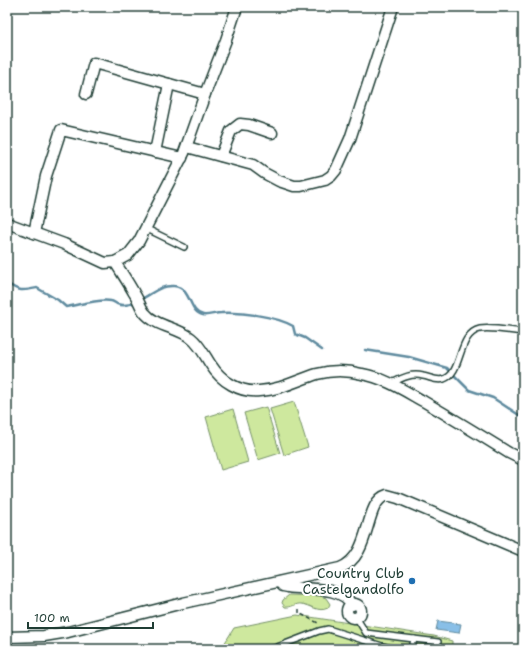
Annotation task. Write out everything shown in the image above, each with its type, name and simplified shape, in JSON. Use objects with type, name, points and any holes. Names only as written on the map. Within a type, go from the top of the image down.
[{"type":"street","points":[[7,223],[64,244],[101,262],[115,262],[125,257],[139,241],[187,147],[237,7]]},
{"type":"street","points":[[187,147],[252,165],[279,181],[294,186],[301,186],[325,180],[336,170],[350,140],[393,7]]},
{"type":"street","points":[[86,94],[94,63],[205,94]]},
{"type":"street","points":[[154,152],[169,84]]},
{"type":"street","points":[[221,156],[231,132],[240,124],[249,125],[272,133]]},
{"type":"street","points":[[34,233],[46,176],[61,130],[182,158]]},
{"type":"street","points":[[115,262],[144,311],[154,321],[193,340],[199,346],[218,375],[227,382],[241,389],[253,392],[271,390],[290,385],[317,374],[335,371],[367,374],[392,383],[523,460]]},
{"type":"street","points":[[7,637],[39,636],[68,632],[183,603],[340,568],[350,563],[356,555],[361,546],[376,502],[380,498],[387,495],[398,498],[523,551]]},
{"type":"street","points":[[279,582],[283,586],[288,587],[323,589],[344,597],[350,601],[352,605],[358,606],[360,610],[356,617]]},
{"type":"lane","points":[[145,228],[184,247]]},
{"type":"lane","points":[[392,383],[410,376],[422,375],[444,380],[452,372],[462,348],[477,330],[484,329],[523,332]]},
{"type":"lane","points":[[356,617],[366,633],[438,642],[437,649]]},
{"type":"lane","points":[[272,649],[323,629],[332,630],[396,649]]},
{"type":"lane","points":[[412,649],[414,639]]},
{"type":"path","points":[[299,609],[299,613],[321,624],[323,629]]},
{"type":"green space","points":[[294,402],[308,447],[284,455],[270,409]]},
{"type":"green space","points":[[266,407],[280,453],[258,460],[244,413]]},
{"type":"green space","points":[[233,409],[248,462],[221,470],[206,417]]},
{"type":"green space","points":[[289,595],[320,596],[326,598],[330,604],[328,608],[321,610],[302,604],[285,607],[282,603],[283,600]]},
{"type":"green space","points":[[297,615],[434,636],[452,641],[452,649],[221,649],[234,628]]},
{"type":"water","points":[[438,621],[461,624],[459,633],[436,630]]},
{"type":"waterway","points":[[7,283],[21,290],[37,288],[58,300],[66,307],[101,300],[112,301],[122,305],[136,302]]},
{"type":"waterway","points":[[140,300],[160,288],[174,286],[184,291],[198,313],[203,315],[239,313],[268,317],[293,326],[295,334],[305,338],[322,350]]},
{"type":"waterway","points":[[365,350],[409,357],[447,368],[469,390],[493,398],[519,415],[523,416]]},
{"type":"place","name":"Country Club Castelgandolfo","points":[[412,581]]}]
